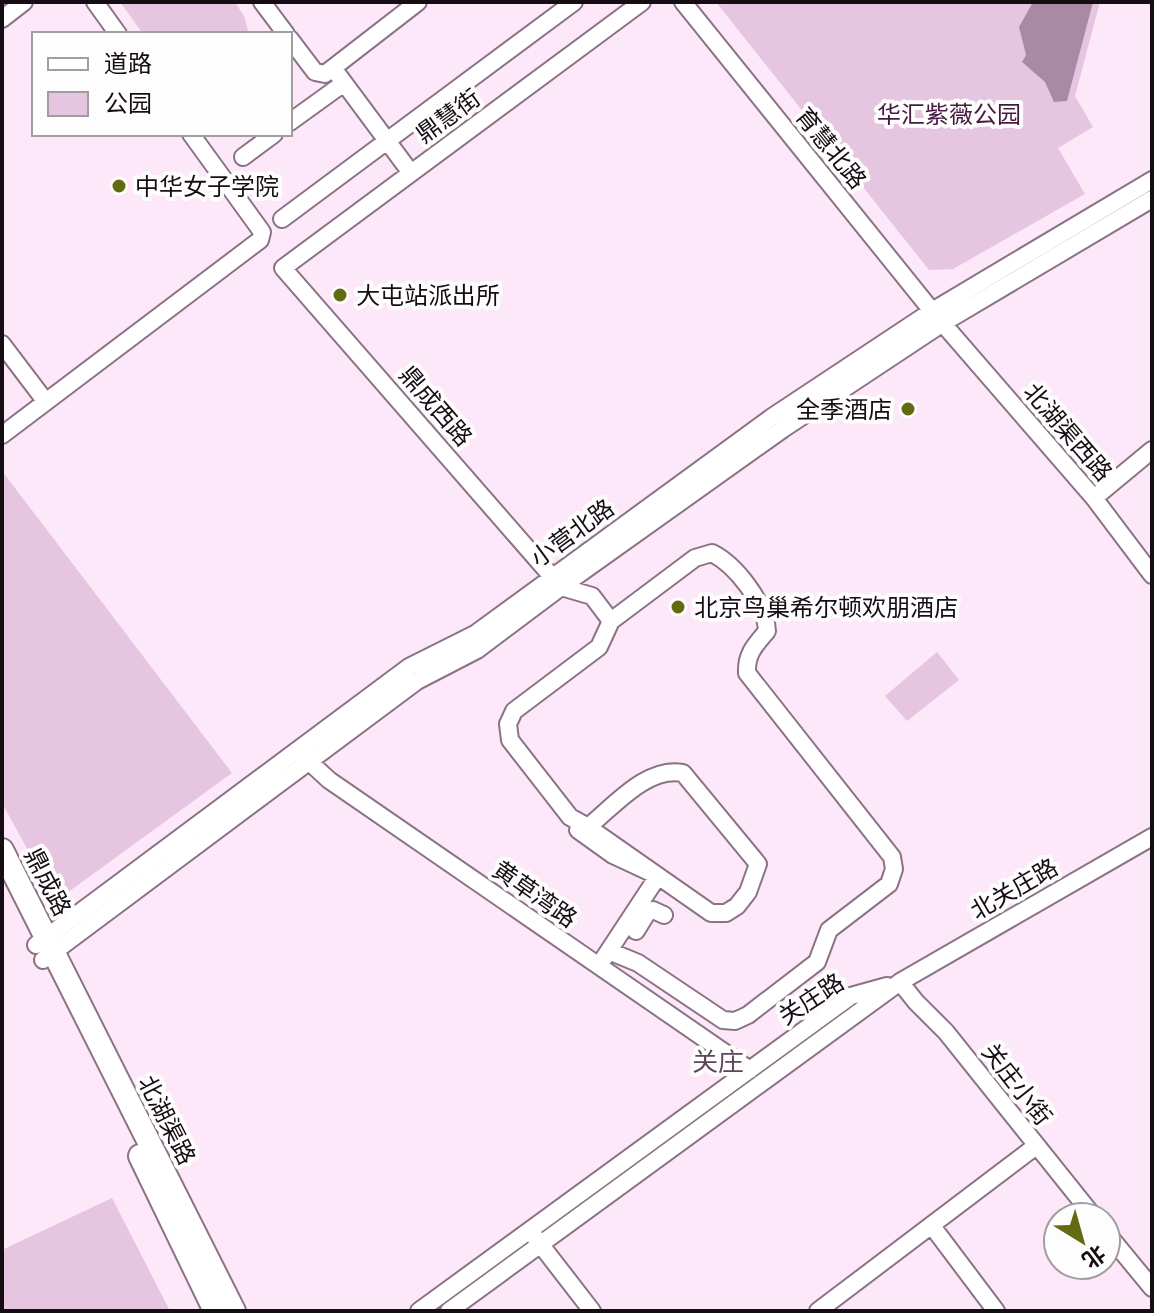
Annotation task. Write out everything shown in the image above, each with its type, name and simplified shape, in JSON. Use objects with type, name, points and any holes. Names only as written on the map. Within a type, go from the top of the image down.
[{"type":"main road","name":"鼎成路","points":[[2,850],[45,949]]},
{"type":"main road","name":"鼎成路","points":[[2,884],[45,949]]},
{"type":"main road","name":"北湖渠路","points":[[45,949],[215,1311]]},
{"type":"main road","name":"北湖渠路","points":[[45,949],[234,1311]]},
{"type":"street","points":[[2,19],[24,2]]},
{"type":"street","points":[[95,2],[117,32]]},
{"type":"street","points":[[262,2],[284,32]]},
{"type":"street","points":[[292,42],[315,72],[329,71],[418,2]]},
{"type":"street","points":[[282,219],[574,2]]},
{"type":"street","name":"鼎慧街","points":[[283,268],[642,2]]},
{"type":"street","name":"育慧北路","points":[[683,2],[938,317]]},
{"type":"street","points":[[329,71],[407,176]]},
{"type":"street","points":[[292,121],[340,86]]},
{"type":"street","points":[[2,435],[260,240],[262,232],[192,136]]},
{"type":"street","points":[[243,157],[271,136]]},
{"type":"street","name":"小营北路","points":[[45,949],[303,756],[417,681],[477,650],[557,582],[783,429],[938,317],[1152,180]]},
{"type":"street","name":"小营北路","points":[[938,317],[1152,199]]},
{"type":"street","name":"鼎成西路","points":[[283,268],[557,582]]},
{"type":"street","name":"北湖渠西路","points":[[938,317],[1094,498],[1152,575]]},
{"type":"street","points":[[2,344],[46,402]]},
{"type":"street","points":[[1094,498],[1152,450]]},
{"type":"street","points":[[583,829],[648,778],[669,770],[683,773],[758,864],[748,892],[737,906],[726,913],[711,913],[658,876],[613,855],[583,829],[570,817],[510,740],[508,724],[514,711],[599,647],[611,621],[695,558],[712,553],[725,560],[761,605],[767,618],[767,631],[752,648],[747,660],[747,673],[892,857],[894,869],[889,884],[829,930],[817,962],[748,1015],[735,1021],[723,1020],[638,963],[609,951]]},
{"type":"street","points":[[557,582],[592,596],[611,621]]},
{"type":"street","name":"黄草湾路","points":[[303,756],[329,780],[750,1070]]},
{"type":"street","name":"北关庄路","points":[[900,982],[1152,837]]},
{"type":"street","points":[[598,967],[658,876]]},
{"type":"street","points":[[609,951],[635,932],[647,913],[653,910],[664,915]]},
{"type":"street","name":"关庄路","points":[[449,1311],[535,1237],[750,1070],[851,996],[900,982]]},
{"type":"street","name":"关庄路","points":[[419,1311],[535,1237],[900,982]]},
{"type":"street","name":"关庄小街","points":[[900,982],[946,1032],[1081,1201]]},
{"type":"street","points":[[818,1311],[1036,1146]]},
{"type":"street","points":[[932,1226],[996,1311]]},
{"type":"street","points":[[535,1237],[592,1311]]},
{"type":"street","points":[[1122,1251],[1152,1288]]},
{"type":"green space","points":[[120,2],[235,2],[244,16],[248,32],[142,32]]},
{"type":"green space","name":"华汇紫薇公园","points":[[716,2],[1100,2],[1075,96],[1093,127],[1058,148],[1085,194],[953,269],[929,270]]},
{"type":"green space","points":[[2,471],[232,773],[56,901],[2,803]]},
{"type":"green space","points":[[937,652],[959,680],[907,721],[885,696]]},
{"type":"green space","points":[[112,1198],[170,1311],[2,1311],[2,1250]]},
{"type":"shaded area","points":[[1033,2],[1093,2],[1067,101],[1054,102],[1045,82],[1022,62],[1026,55],[1019,27]]},
{"type":"place","name":"中华女子学院","points":[[119,186]]},
{"type":"place","name":"大屯站派出所","points":[[340,295]]},
{"type":"place","name":"全季酒店","points":[[908,409]]},
{"type":"place","name":"北京鸟巢希尔顿欢朋酒店","points":[[678,607]]},
{"type":"district","name":"关庄","points":[[718,1062]]}]
